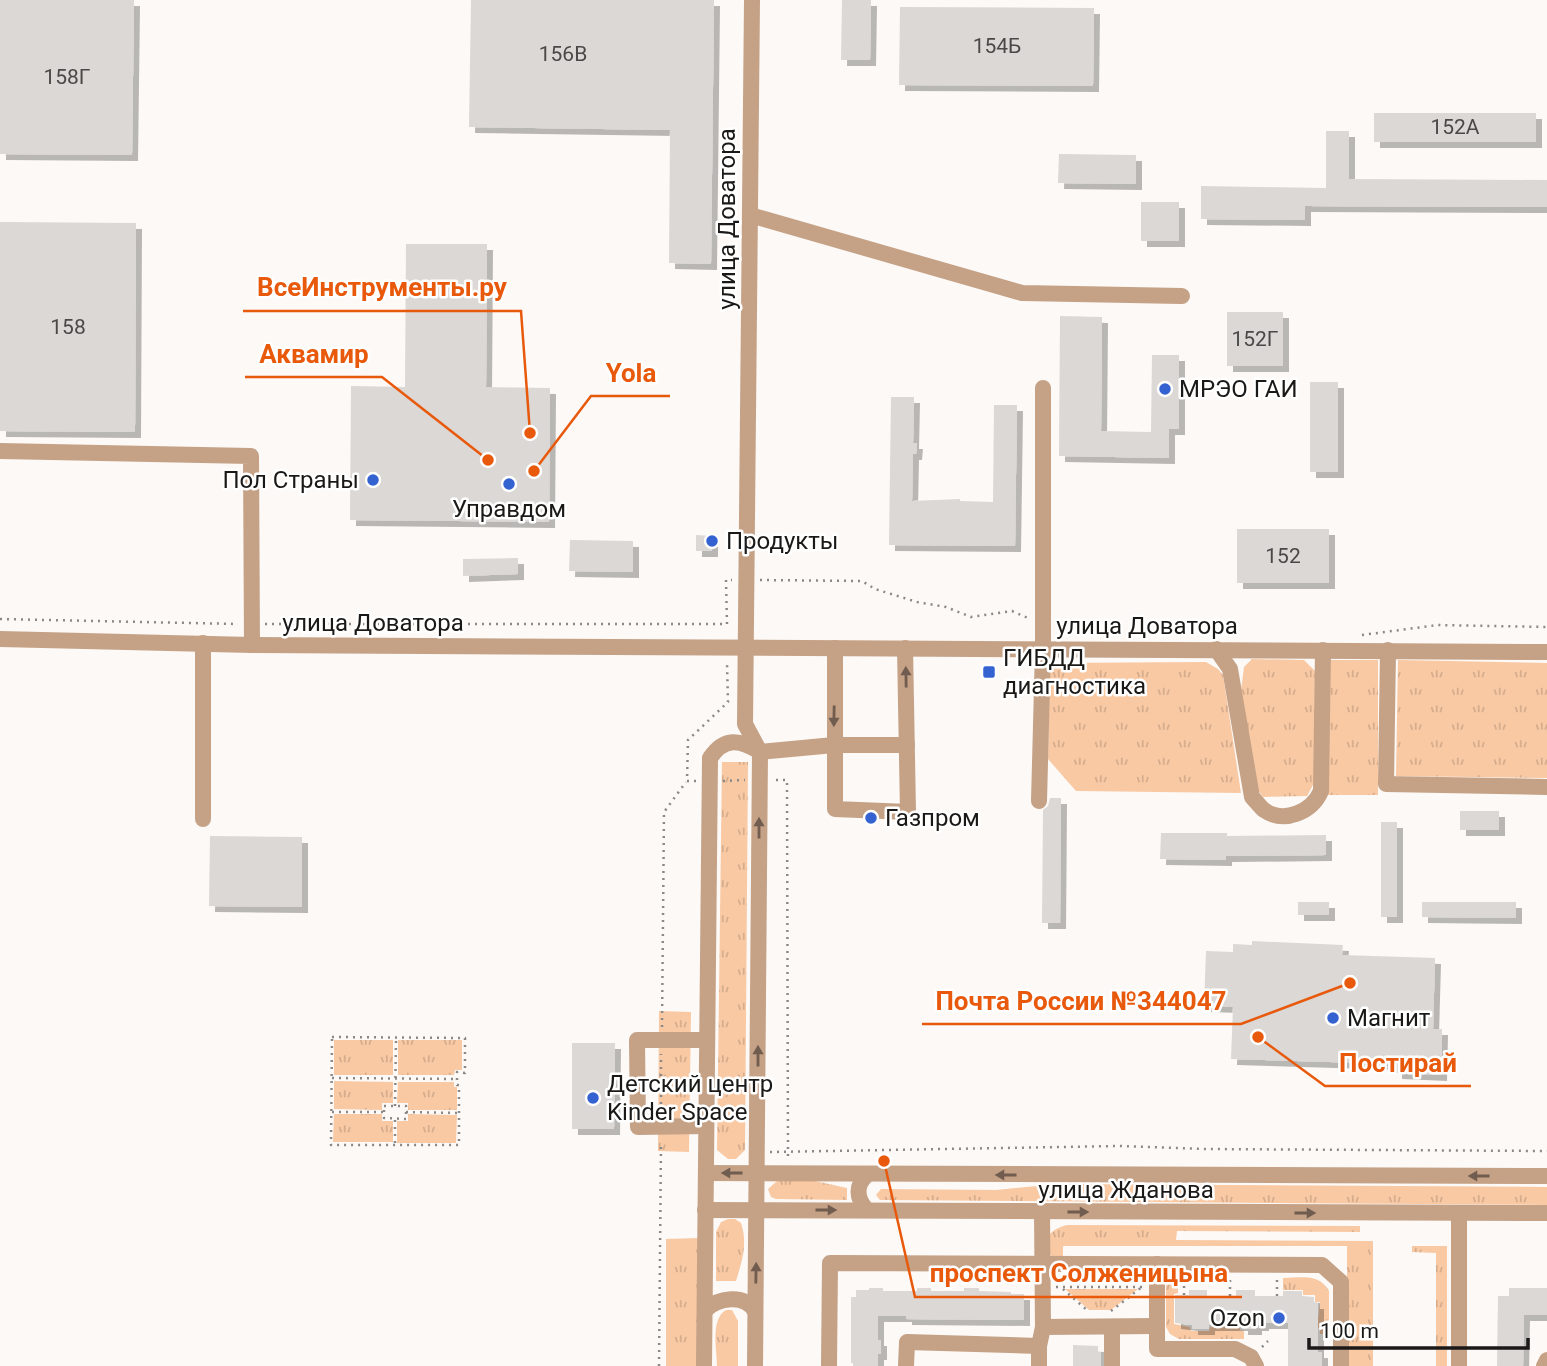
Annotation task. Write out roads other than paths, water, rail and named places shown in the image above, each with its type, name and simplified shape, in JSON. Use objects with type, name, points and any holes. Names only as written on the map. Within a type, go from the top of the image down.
[{"type":"street","name":"улица Доватора","points":[[747,648],[752,0]]},
{"type":"street","points":[[750,215],[1022,293],[1182,296]]},
{"type":"street","points":[[1039,801],[1043,649],[1043,388]]},
{"type":"street","points":[[0,451],[251,456],[253,645]]},
{"type":"street","name":"улица Доватора","points":[[0,639],[253,645],[1547,652]]},
{"type":"street","points":[[203,643],[203,819]]},
{"type":"street","points":[[705,1366],[710,758],[716,748],[741,732],[745,724],[747,648]]},
{"type":"street","points":[[835,648],[835,809],[908,812],[905,648]]},
{"type":"street","points":[[1216,649],[1230,669],[1252,797],[1266,811],[1287,816],[1304,811],[1317,799],[1321,791],[1323,650]]},
{"type":"street","points":[[1388,650],[1386,784],[1547,787]]},
{"type":"street","points":[[745,724],[760,752],[755,1366]]},
{"type":"street","points":[[724,743],[744,743],[760,752],[834,745],[907,745]]},
{"type":"street","points":[[706,1126],[638,1127],[637,1040],[707,1040]]},
{"type":"street","name":"улица Жданова","points":[[706,1173],[1547,1176]]},
{"type":"street","points":[[867,1210],[858,1192],[868,1174]]},
{"type":"street","name":"улица Жданова","points":[[705,1210],[1547,1213]]},
{"type":"street","points":[[1039,1366],[1044,1287],[1042,1212]]},
{"type":"street","points":[[1459,1213],[1459,1366]]},
{"type":"street","points":[[829,1366],[830,1263],[1322,1265],[1341,1282],[1340,1366]]},
{"type":"street","points":[[1157,1264],[1149,1287],[1157,1326],[1157,1349],[1235,1349],[1251,1357],[1256,1366]]},
{"type":"street","points":[[705,1310],[717,1302],[731,1298],[746,1302],[755,1311]]},
{"type":"street","points":[[1043,1327],[1111,1319],[1157,1326]]},
{"type":"street","points":[[1111,1319],[1112,1366]]},
{"type":"street","points":[[906,1366],[907,1342],[1039,1346]]},
{"type":"street","points":[[1544,1366],[1547,1360]]},
{"type":"place","name":"МРЭО ГАИ","points":[[1165,389]]},
{"type":"place","name":"ВсеИнструменты.ру","points":[[530,433]]},
{"type":"place","name":"Аквамир","points":[[488,460]]},
{"type":"place","name":"Yola","points":[[534,471]]},
{"type":"place","name":"Пол Страны","points":[[373,480]]},
{"type":"place","name":"Управдом","points":[[509,484]]},
{"type":"place","name":"Продукты","points":[[712,541]]},
{"type":"place","name":"ГИБДД диагностика","points":[[989,672]]},
{"type":"place","name":"Газпром","points":[[871,818]]},
{"type":"place","name":"Почта России №344047","points":[[1350,983]]},
{"type":"place","name":"Магнит","points":[[1333,1018]]},
{"type":"place","name":"Постирай","points":[[1258,1037]]},
{"type":"place","name":"Детский центр Kinder Space","points":[[593,1098]]},
{"type":"place","name":"проспект Солженицына","points":[[884,1161]]},
{"type":"place","name":"Ozon","points":[[1279,1318]]}]
